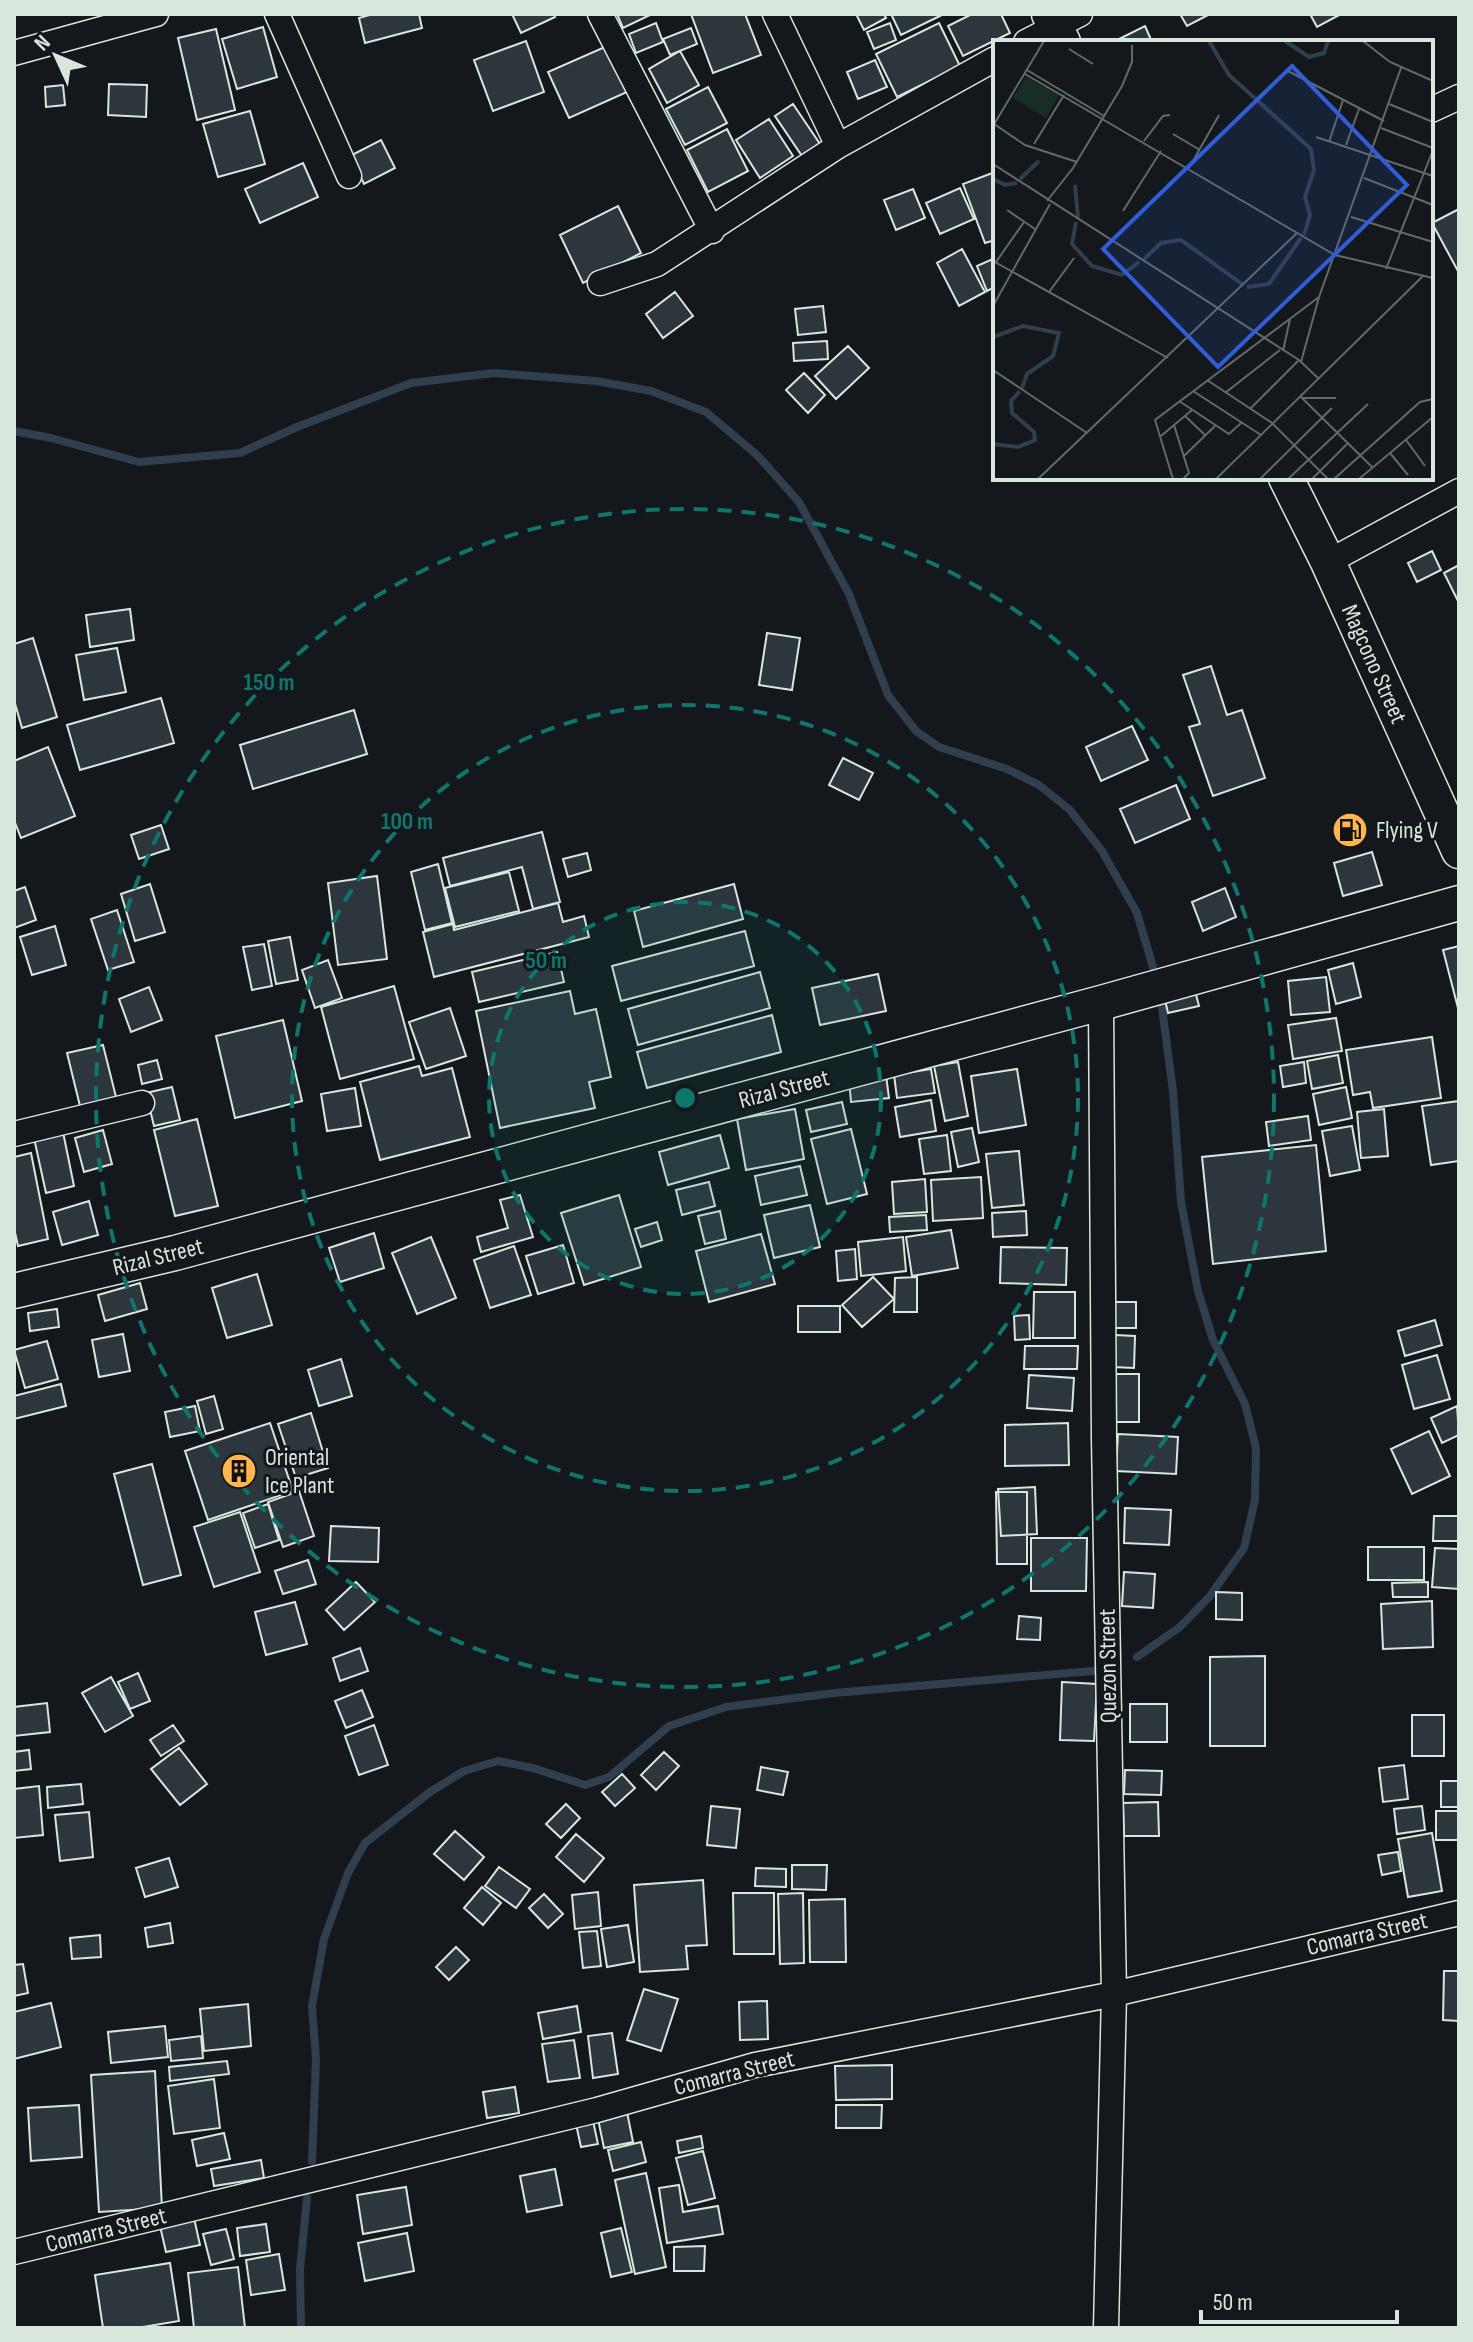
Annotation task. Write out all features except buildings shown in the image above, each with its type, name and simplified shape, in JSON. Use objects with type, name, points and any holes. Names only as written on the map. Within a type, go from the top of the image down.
[{"type":"street","points":[[14,53],[156,14]]},
{"type":"street","points":[[277,14],[349,176]]},
{"type":"street","points":[[600,14],[712,231]]},
{"type":"street","points":[[775,14],[838,146]]},
{"type":"street","points":[[600,283],[657,264],[838,146],[993,60]]},
{"type":"street","points":[[1433,109],[1459,97]]},
{"type":"street","name":"Magcono Street","points":[[1287,480],[1328,562],[1459,851]]},
{"type":"street","points":[[1328,562],[1459,491]]},
{"type":"street","name":"Rizal Street","points":[[14,1291],[175,1253],[1459,903]]},
{"type":"street","name":"Quezon Street","points":[[1101,1003],[1114,1994],[1106,2328]]},
{"type":"street","points":[[14,1134],[142,1103]]},
{"type":"street","name":"Comarra Street","points":[[14,2252],[597,2110],[755,2065],[1114,1994],[1459,1913]]},
{"type":"waterway","points":[[14,431],[139,462],[240,453],[297,427],[411,383],[494,373],[596,381],[651,391],[706,412],[757,455],[799,502],[849,594],[888,695],[916,731],[939,747],[1007,769],[1039,785],[1070,810],[1102,851],[1137,913],[1155,974]]},
{"type":"waterway","points":[[1137,1657],[1180,1627],[1210,1596],[1244,1548],[1255,1500],[1256,1448],[1245,1404],[1213,1340],[1198,1291],[1181,1202],[1173,1091],[1162,1007]]},
{"type":"waterway","points":[[312,2161],[316,2059],[312,2006],[324,1939],[348,1873],[365,1843],[430,1792],[464,1771],[498,1761],[533,1768],[585,1785],[609,1777],[669,1726],[726,1707],[834,1693],[1093,1671]]},
{"type":"waterway","points":[[301,2328],[300,2269],[307,2198]]},
{"type":"place","name":"Flying V","points":[[1350,830]]},
{"type":"place","name":"Oriental Ice Plant","points":[[239,1471]]}]
